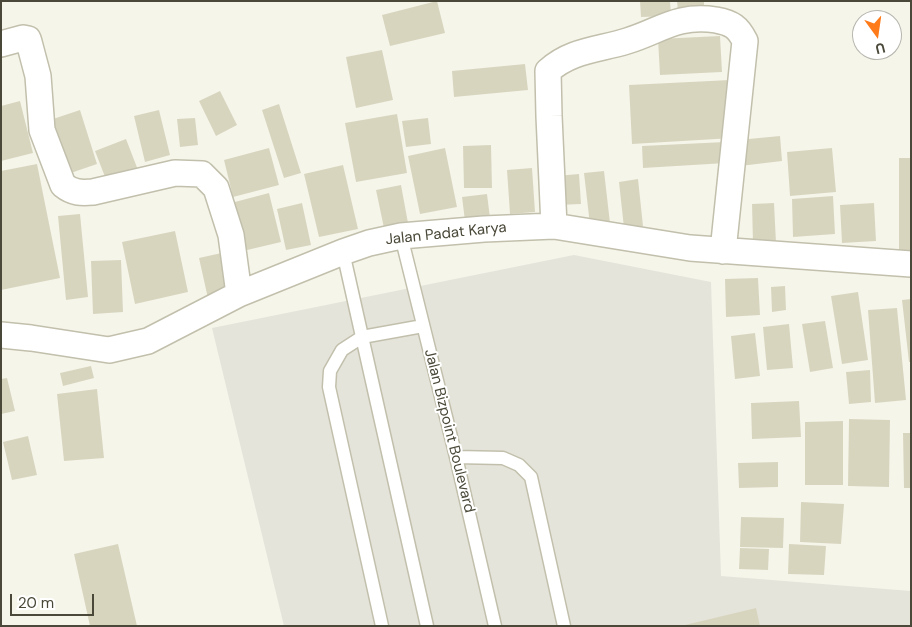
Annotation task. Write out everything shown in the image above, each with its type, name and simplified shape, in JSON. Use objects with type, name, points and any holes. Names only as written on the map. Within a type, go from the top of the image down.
[{"type":"street","points":[[554,226],[548,71],[559,61],[588,50],[628,41],[676,22],[699,17],[722,21],[738,28],[746,41],[723,251]]},
{"type":"street","points":[[1,44],[23,38],[28,39],[38,76],[42,130],[63,185],[68,190],[80,193],[93,192],[175,173],[202,174],[216,188],[231,236],[239,294]]},
{"type":"street","name":"Jalan Padat Karya","points":[[1,335],[109,350],[148,341],[239,294],[369,243],[401,236],[484,229],[554,226],[690,248],[911,264]]},
{"type":"lane","name":"Jalan Bizpoint Boulevard","points":[[401,236],[456,457],[495,626]]},
{"type":"lane","points":[[343,252],[427,626]]},
{"type":"lane","points":[[382,626],[329,387],[330,371],[342,350],[362,338],[423,326]]},
{"type":"lane","points":[[456,457],[503,458],[519,465],[531,477],[564,626]]},
{"type":"shaded area","points":[[574,255],[711,282],[721,576],[911,591],[911,626],[284,626],[212,328]]},
{"type":"building","points":[[437,1],[445,33],[390,46],[382,15]]},
{"type":"building","points":[[640,1],[670,1],[671,16],[641,17]]},
{"type":"building","points":[[677,1],[704,1],[704,8],[678,11]]},
{"type":"building","points":[[720,36],[722,72],[660,75],[658,39]]},
{"type":"building","points":[[382,50],[393,100],[356,108],[346,57]]},
{"type":"building","points":[[525,64],[528,90],[454,97],[452,71]]},
{"type":"building","points":[[730,80],[733,138],[632,144],[629,85]]},
{"type":"building","points":[[220,91],[237,125],[216,136],[199,101]]},
{"type":"building","points":[[20,101],[33,153],[1,161],[1,106]]},
{"type":"building","points":[[279,104],[301,173],[284,178],[262,110]]},
{"type":"building","points":[[80,110],[97,164],[62,176],[44,122]]},
{"type":"building","points":[[159,110],[170,155],[145,162],[134,116]]},
{"type":"building","points":[[397,114],[407,173],[356,182],[345,123]]},
{"type":"building","points":[[195,118],[198,145],[180,147],[177,119]]},
{"type":"building","points":[[428,118],[431,144],[406,147],[402,121]]},
{"type":"building","points":[[780,136],[782,161],[740,166],[738,140]]},
{"type":"building","points":[[126,139],[138,170],[107,182],[95,151]]},
{"type":"building","points":[[725,142],[726,163],[643,168],[642,146]]},
{"type":"building","points":[[491,145],[492,188],[464,188],[463,146]]},
{"type":"building","points":[[269,148],[279,185],[233,197],[224,160]]},
{"type":"building","points":[[445,148],[457,207],[420,214],[408,156]]},
{"type":"building","points":[[832,148],[836,192],[790,196],[787,152]]},
{"type":"building","points":[[899,158],[911,158],[911,256],[899,256]]},
{"type":"building","points":[[37,164],[60,278],[1,290],[1,171]]},
{"type":"building","points":[[343,165],[358,229],[319,237],[304,174]]},
{"type":"building","points":[[532,168],[535,212],[510,214],[507,170]]},
{"type":"building","points":[[604,171],[610,223],[590,225],[584,173]]},
{"type":"building","points":[[579,174],[581,204],[558,205],[556,176]]},
{"type":"building","points":[[638,179],[643,226],[624,228],[619,182]]},
{"type":"building","points":[[401,185],[408,223],[384,228],[376,190]]},
{"type":"building","points":[[269,193],[281,242],[243,251],[231,203]]},
{"type":"building","points":[[487,194],[490,218],[465,221],[462,197]]},
{"type":"building","points":[[833,196],[835,234],[793,237],[792,199]]},
{"type":"building","points":[[302,203],[311,245],[286,250],[277,209]]},
{"type":"building","points":[[774,203],[776,243],[753,244],[752,204]]},
{"type":"building","points":[[874,203],[876,241],[842,243],[840,205]]},
{"type":"building","points":[[80,214],[88,297],[66,300],[58,216]]},
{"type":"building","points":[[175,231],[188,292],[135,304],[122,242]]},
{"type":"building","points":[[226,252],[238,290],[209,303],[199,258]]},
{"type":"building","points":[[121,260],[123,312],[93,314],[91,261]]},
{"type":"building","points":[[758,278],[760,315],[726,317],[725,279]]},
{"type":"building","points":[[785,286],[786,310],[772,312],[771,287]]},
{"type":"building","points":[[858,292],[868,360],[842,364],[831,296]]},
{"type":"building","points":[[911,299],[911,362],[909,362],[902,300]]},
{"type":"building","points":[[897,308],[906,400],[875,403],[868,310]]},
{"type":"building","points":[[825,321],[833,368],[810,372],[802,324]]},
{"type":"building","points":[[789,324],[793,368],[767,370],[763,327]]},
{"type":"building","points":[[755,333],[760,376],[735,379],[731,336]]},
{"type":"building","points":[[91,366],[94,378],[63,386],[60,373]]},
{"type":"building","points":[[870,370],[871,402],[849,404],[846,372]]},
{"type":"building","points":[[7,378],[15,411],[1,414],[1,379]]},
{"type":"building","points":[[97,389],[104,458],[64,461],[57,394]]},
{"type":"building","points":[[799,401],[801,437],[752,439],[751,403]]},
{"type":"building","points":[[849,419],[890,420],[889,487],[848,486]]},
{"type":"building","points":[[843,421],[843,485],[805,485],[805,422]]},
{"type":"building","points":[[903,433],[911,433],[911,488],[904,488]]},
{"type":"building","points":[[28,436],[37,475],[12,480],[3,442]]},
{"type":"building","points":[[778,462],[778,487],[739,488],[738,463]]},
{"type":"building","points":[[801,502],[844,504],[841,544],[800,542]]},
{"type":"building","points":[[741,517],[784,518],[783,548],[740,547]]},
{"type":"building","points":[[118,544],[137,626],[90,626],[74,554]]},
{"type":"building","points":[[789,544],[826,546],[824,575],[788,574]]},
{"type":"building","points":[[740,548],[769,549],[768,570],[739,569]]},
{"type":"building","points":[[756,608],[760,626],[685,626],[685,625]]}]
